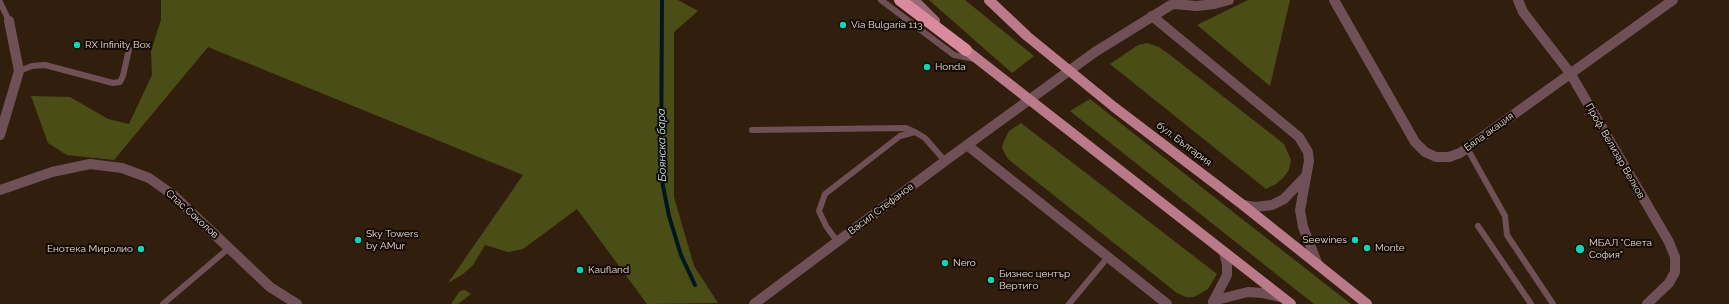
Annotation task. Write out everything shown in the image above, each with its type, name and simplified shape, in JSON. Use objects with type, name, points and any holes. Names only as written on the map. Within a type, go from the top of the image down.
[{"type":"highway","points":[[900,0],[966,50]]},
{"type":"main road","points":[[914,0],[966,50],[1291,304]]},
{"type":"main road","name":"бул. България","points":[[989,0],[1026,36],[1243,205],[1367,304]]},
{"type":"street","points":[[1176,2],[1197,6],[1229,0]]},
{"type":"street","name":"Бяла акация","points":[[1334,0],[1415,142],[1425,152],[1436,157],[1450,157],[1460,153],[1673,0]]},
{"type":"street","name":"Проф. Велизар Велков","points":[[1518,0],[1523,12],[1570,74],[1669,242],[1675,257],[1675,272],[1669,283],[1646,304]]},
{"type":"street","name":"Васил Стефанов","points":[[754,304],[945,161],[1095,52],[1176,2]]},
{"type":"street","points":[[1152,16],[1299,137],[1308,152],[1306,176],[1300,210],[1303,227],[1318,265]]},
{"type":"street","points":[[0,135],[20,71],[9,21]]},
{"type":"street","points":[[967,145],[1167,304]]},
{"type":"street","name":"Спас Соколов","points":[[0,190],[52,172],[90,164],[122,168],[149,178],[174,195],[270,288],[298,304]]},
{"type":"street","points":[[1243,205],[1255,207],[1272,205],[1284,199],[1306,176]]},
{"type":"street","points":[[1214,302],[1226,275],[1227,265],[1224,252]]},
{"type":"street","points":[[1214,302],[1248,292],[1263,293],[1281,297]]},
{"type":"lane","points":[[881,0],[954,55],[980,60]]},
{"type":"lane","points":[[0,2],[9,21]]},
{"type":"lane","points":[[20,71],[32,66],[44,65],[113,83],[120,82],[123,76],[128,50]]},
{"type":"lane","points":[[752,130],[906,128],[926,138],[945,161]]},
{"type":"lane","points":[[837,241],[826,226],[820,211],[824,194],[900,136],[915,132]]},
{"type":"lane","points":[[1467,148],[1505,216],[1507,235],[1553,304]]},
{"type":"lane","points":[[1478,226],[1531,304]]},
{"type":"lane","points":[[163,304],[229,248]]},
{"type":"lane","points":[[1069,304],[1108,257]]},
{"type":"green space","points":[[161,0],[678,0],[698,11],[674,32],[674,197],[694,266],[718,303],[647,304],[577,209],[523,249],[508,252],[485,245],[473,265],[463,274],[448,283],[523,175],[208,47],[114,160],[67,155],[48,143],[31,96],[70,97],[108,119],[129,124],[152,75],[151,51],[161,20]]},
{"type":"green space","points":[[929,0],[965,0],[1034,56],[1012,73]]},
{"type":"green space","points":[[1248,0],[1290,0],[1270,86],[1197,25]]},
{"type":"green space","points":[[1147,43],[1159,47],[1170,55],[1284,144],[1291,160],[1289,170],[1284,177],[1276,184],[1266,189],[1110,64],[1138,45]]},
{"type":"green space","points":[[1090,99],[1351,304],[1314,304],[1070,111]]},
{"type":"green space","points":[[1021,123],[1217,274],[1208,289],[1194,297],[1186,297],[1177,293],[1008,159],[1002,148],[1004,141],[1009,131]]},
{"type":"green space","points":[[465,290],[471,294],[458,304],[451,304],[460,291]]},
{"type":"waterway","name":"Боянска бара","points":[[662,0],[661,176],[669,216],[681,255],[695,285]]},
{"type":"place","name":"Via Bulgaria 113","points":[[843,25]]},
{"type":"place","name":"RX Infinity Box","points":[[77,45]]},
{"type":"place","name":"Honda","points":[[927,67]]},
{"type":"place","name":"Sky Towers by AMur","points":[[358,240]]},
{"type":"place","name":"Seewines","points":[[1355,240]]},
{"type":"place","name":"Monte","points":[[1367,248]]},
{"type":"place","name":"Енотека Миролио","points":[[141,249]]},
{"type":"place","name":"МБАЛ \"Света София\"","points":[[1580,249]]},
{"type":"place","name":"Nero","points":[[945,263]]},
{"type":"place","name":"Kaufland","points":[[580,270]]},
{"type":"place","name":"Бизнес център Вертиго","points":[[991,280]]}]
